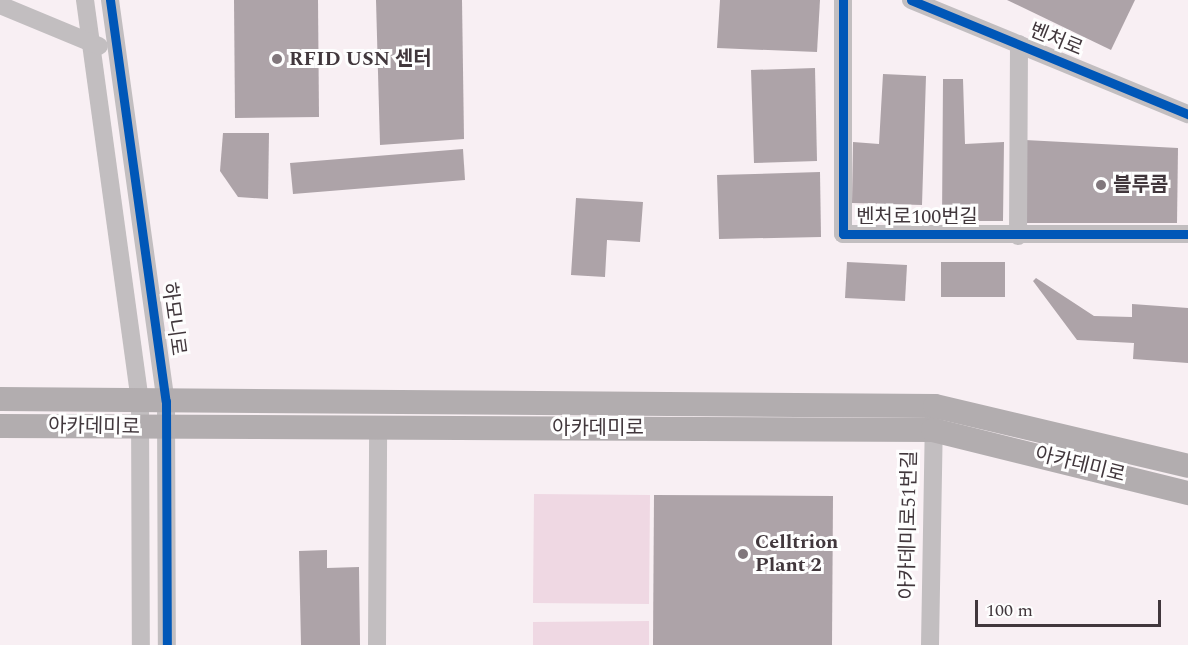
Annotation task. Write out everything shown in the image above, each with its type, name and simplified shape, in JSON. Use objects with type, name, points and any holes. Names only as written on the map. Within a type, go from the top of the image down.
[{"type":"main road","name":"아카데미로","points":[[0,399],[935,406],[1188,466]]},
{"type":"main road","name":"아카데미로","points":[[0,426],[933,430],[1188,493]]},
{"type":"street","points":[[85,0],[140,400],[141,645]]},
{"type":"street","name":"하모니로","points":[[110,0],[166,401],[167,645]]},
{"type":"street","name":"벤처로100번길","points":[[843,0],[843,234],[1018,236],[1188,234]]},
{"type":"street","name":"벤처로","points":[[911,0],[1188,114]]},
{"type":"street","points":[[0,5],[117,54]]},
{"type":"street","points":[[1018,236],[1019,45]]},
{"type":"street","name":"아카데미로51번길","points":[[930,645],[935,406]]},
{"type":"street","points":[[377,645],[378,427]]},
{"type":"shaded area","points":[[534,494],[650,495],[649,604],[533,603]]},
{"type":"shaded area","points":[[649,621],[649,645],[533,645],[533,622]]},
{"type":"building","name":"RFID USN 센터","points":[[234,0],[318,0],[319,117],[235,118]]},
{"type":"building","points":[[376,0],[462,0],[464,139],[380,145]]},
{"type":"building","points":[[720,0],[820,0],[817,52],[717,48]]},
{"type":"building","points":[[1007,0],[1135,0],[1111,50]]},
{"type":"building","points":[[815,68],[817,161],[754,163],[751,70]]},
{"type":"building","points":[[883,74],[926,76],[922,205],[852,203],[853,142],[879,144]]},
{"type":"building","points":[[943,79],[963,79],[965,144],[1004,142],[1003,221],[942,221]]},
{"type":"building","points":[[223,133],[269,133],[268,199],[238,197],[220,171]]},
{"type":"building","name":"블루콤","points":[[1025,140],[1178,148],[1177,223],[1024,223]]},
{"type":"building","points":[[463,149],[465,180],[293,194],[290,163]]},
{"type":"building","points":[[820,172],[821,237],[719,239],[717,175]]},
{"type":"building","points":[[576,198],[643,202],[640,242],[607,240],[605,277],[571,275]]},
{"type":"building","points":[[847,262],[907,265],[905,301],[845,298]]},
{"type":"building","points":[[941,262],[1005,262],[1005,297],[941,297]]},
{"type":"building","points":[[1036,278],[1094,316],[1132,317],[1132,304],[1188,308],[1188,363],[1133,359],[1134,343],[1077,340],[1033,281]]},
{"type":"building","name":"Celltrion Plant 2","points":[[654,495],[833,496],[832,645],[653,645]]},
{"type":"building","points":[[327,550],[327,568],[359,567],[360,645],[301,645],[299,551]]},
{"type":"cycle path","points":[[110,0],[166,401],[167,645]]},
{"type":"cycle path","points":[[843,0],[843,234],[1188,234]]},
{"type":"cycle path","points":[[911,0],[1188,114]]},
{"type":"place","name":"RFID USN 센터","points":[[277,59]]},
{"type":"place","name":"블루콤","points":[[1101,185]]},
{"type":"place","name":"Celltrion Plant 2","points":[[743,554]]}]
